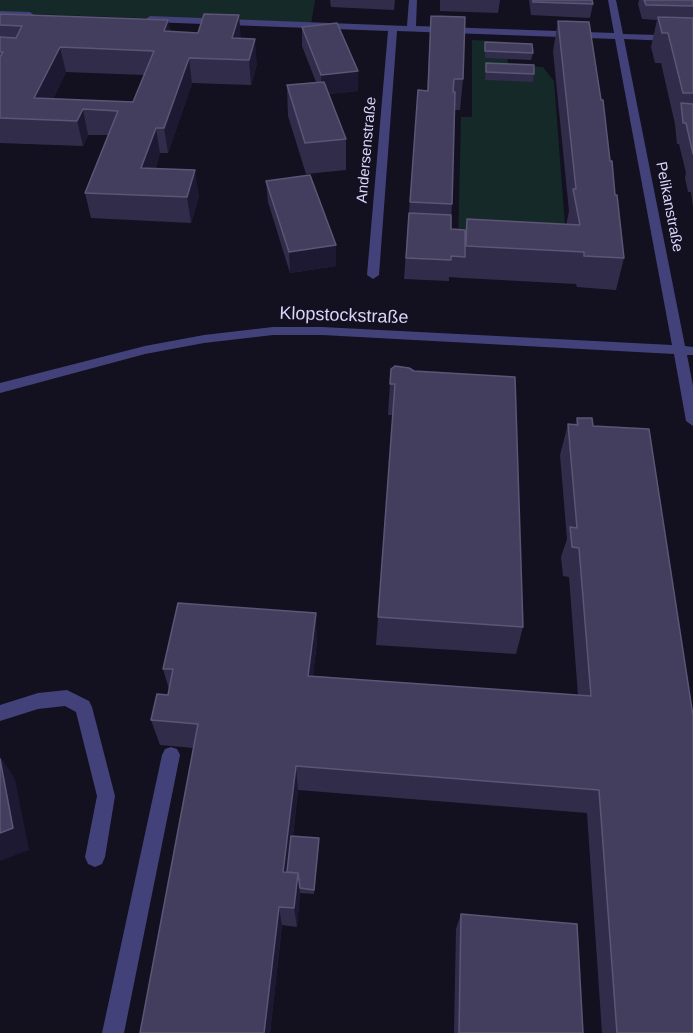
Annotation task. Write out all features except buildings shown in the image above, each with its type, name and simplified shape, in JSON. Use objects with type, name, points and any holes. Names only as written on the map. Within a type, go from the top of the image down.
[{"type":"street","points":[[411,28],[413,0]]},
{"type":"street","name":"Pelikanstraße","points":[[612,0],[693,421]]},
{"type":"street","points":[[0,14],[41,16]]},
{"type":"street","points":[[136,19],[693,39]]},
{"type":"street","name":"Andersenstraße","points":[[373,275],[393,28]]},
{"type":"street","name":"Klopstockstraße","points":[[0,388],[144,350],[204,339],[273,331],[322,331],[693,351]]},
{"type":"street","points":[[0,713],[38,701],[67,698],[83,707],[106,796],[95,857]]},
{"type":"street","points":[[113,1033],[171,755]]},
{"type":"green space","points":[[0,0],[315,0],[311,24],[0,13]]},
{"type":"green space","points":[[472,40],[507,42],[508,65],[543,67],[554,81],[567,252],[458,246],[461,117],[472,117]]}]
